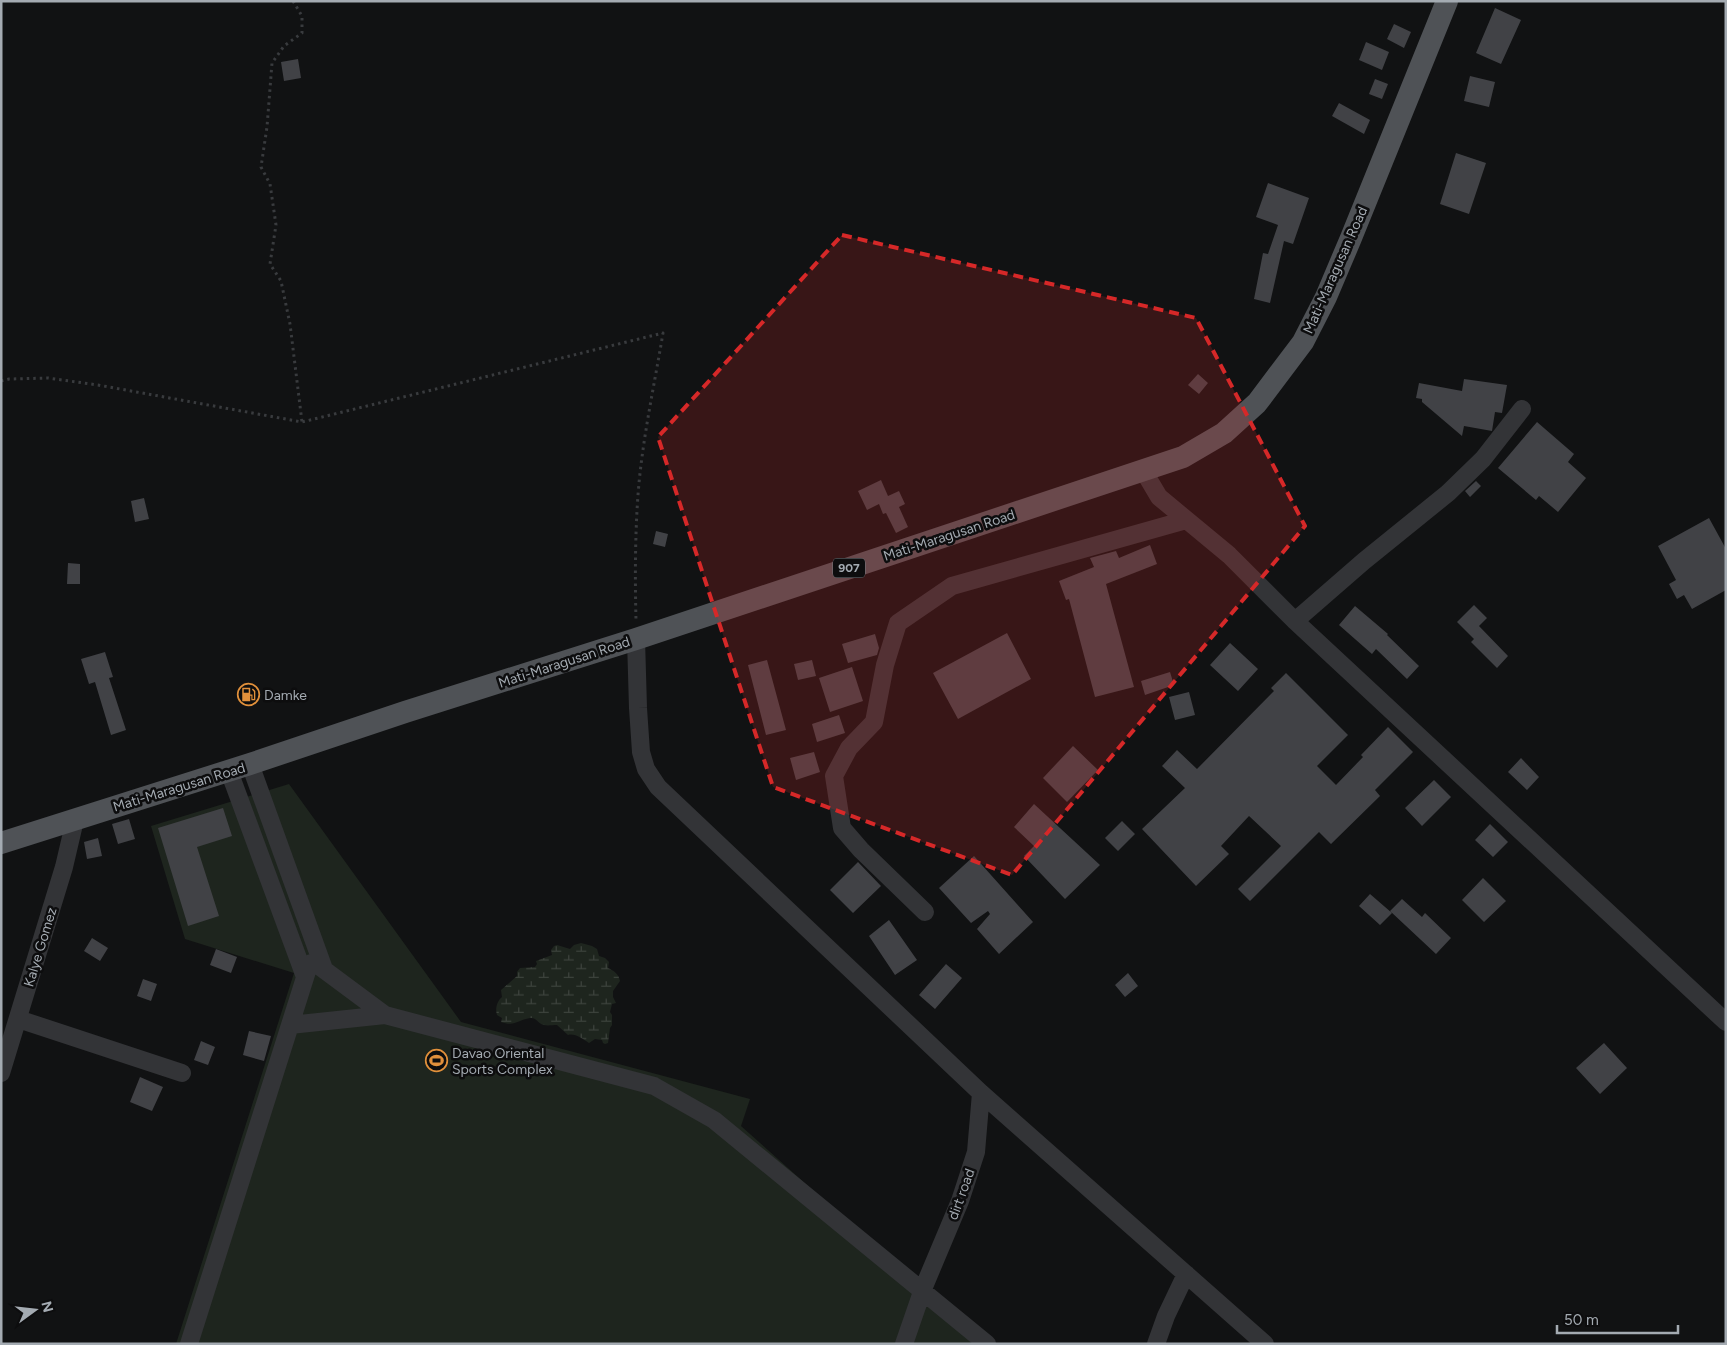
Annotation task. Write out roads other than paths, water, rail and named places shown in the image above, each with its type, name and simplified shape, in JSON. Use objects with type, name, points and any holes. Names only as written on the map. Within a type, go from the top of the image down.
[{"type":"main road","name":"Mati-Maragusan Road","points":[[1,842],[229,771],[405,712],[636,639],[1183,457],[1224,433],[1257,404],[1303,342],[1326,297],[1448,1]]},
{"type":"street","points":[[1295,621],[1364,561],[1448,494],[1483,458],[1522,409]]},
{"type":"street","points":[[1144,470],[1158,497],[1229,555],[1295,621],[1726,1022]]},
{"type":"street","points":[[926,912],[861,850],[842,828],[834,776],[849,748],[874,722],[885,665],[898,623],[952,586],[1186,520]]},
{"type":"street","points":[[636,639],[641,752],[646,769],[658,787],[981,1093],[1266,1344]]},
{"type":"street","points":[[250,764],[324,969]]},
{"type":"street","points":[[229,771],[304,977]]},
{"type":"street","name":"Kalye Gomez","points":[[1,1074],[64,867],[74,820]]},
{"type":"street","points":[[250,829],[270,822]]},
{"type":"street","points":[[189,1344],[304,977],[311,962],[324,969],[385,1015]]},
{"type":"street","points":[[290,1026],[385,1015],[654,1086],[714,1120],[987,1344]]},
{"type":"street","points":[[18,1019],[182,1073]]},
{"type":"street","name":"dirt road","points":[[904,1344],[923,1290],[960,1201],[976,1152],[981,1093]]},
{"type":"street","points":[[1156,1344],[1166,1316],[1186,1274]]},
{"type":"place","name":"Damke","points":[[248,695]]},
{"type":"place","name":"Davao Oriental Sports Complex","points":[[436,1061]]}]
